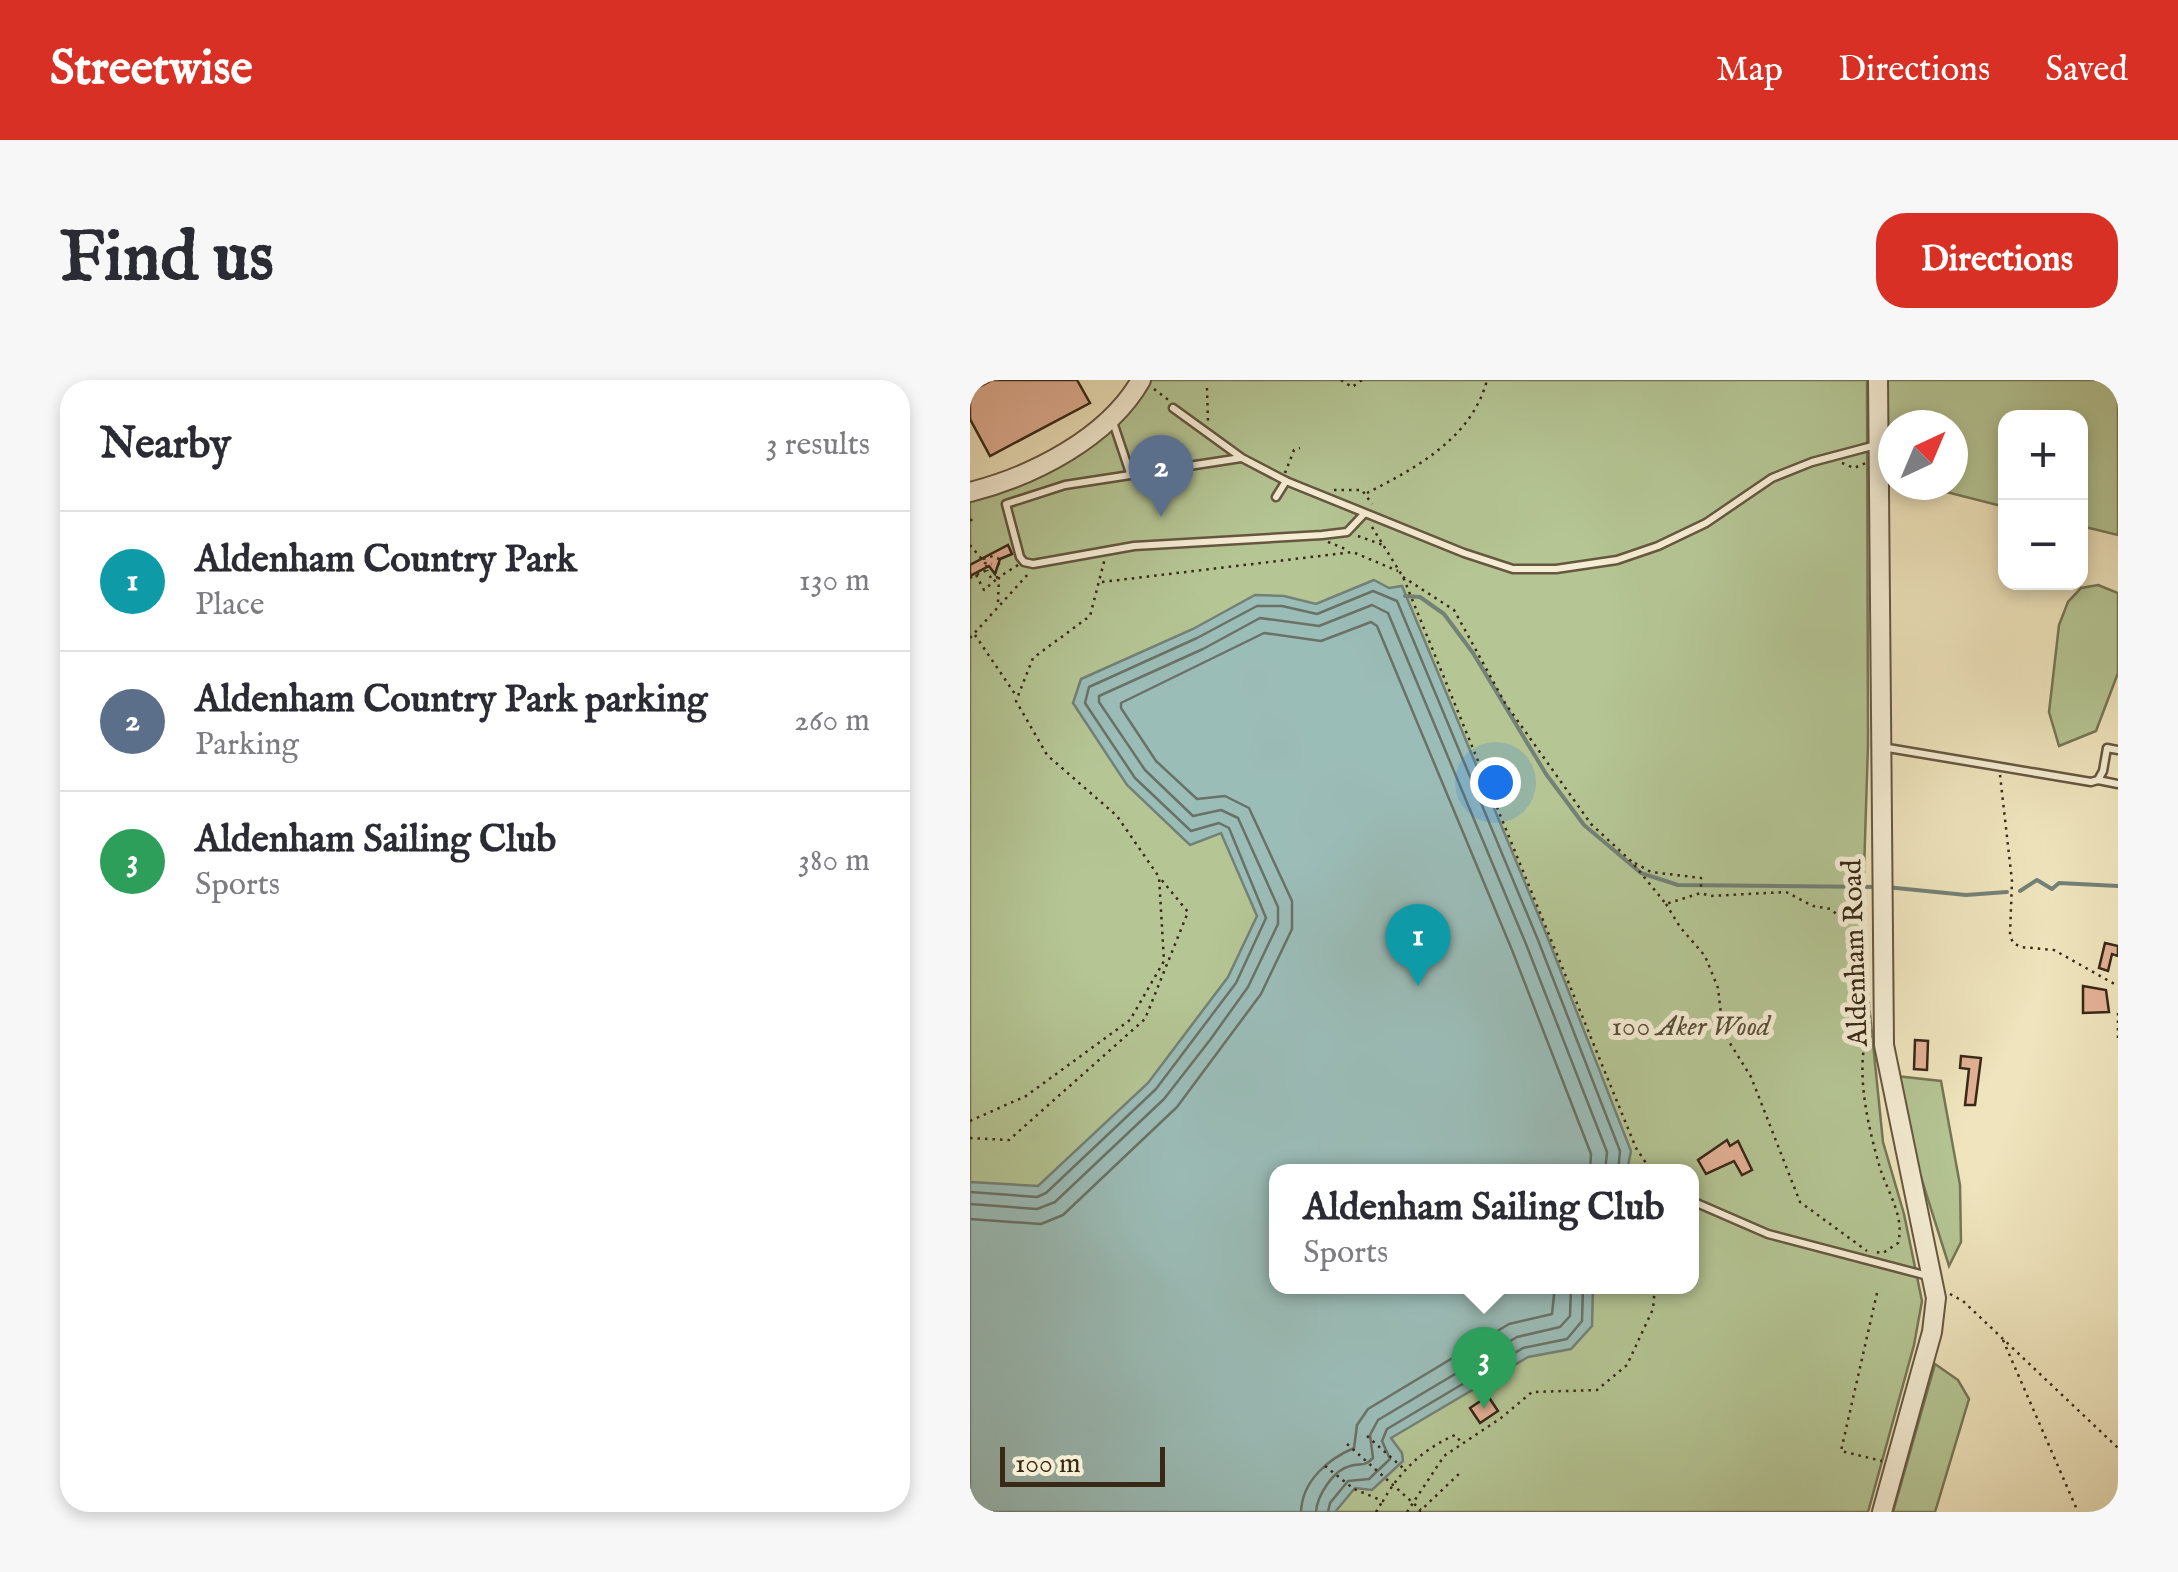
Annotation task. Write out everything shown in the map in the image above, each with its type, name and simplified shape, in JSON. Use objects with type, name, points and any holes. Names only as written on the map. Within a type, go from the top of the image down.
[{"type":"street","points":[[970,492],[1040,466],[1068,450],[1112,417],[1141,380]]},
{"type":"street","name":"Aldenham Road","points":[[1878,380],[1878,410]]},
{"type":"street","name":"Aldenham Road","points":[[1878,500],[1884,1045],[1936,1298],[1932,1332],[1882,1512]]},
{"type":"lane","points":[[1174,408],[1242,458],[1284,480],[1513,568],[1556,570],[1617,560],[1706,523],[1772,478],[1836,456],[1878,448]]},
{"type":"lane","points":[[1112,417],[1130,473]]},
{"type":"lane","points":[[1242,458],[1065,485],[1006,504],[1024,562],[1042,563],[1106,550],[1326,535],[1347,532],[1367,515]]},
{"type":"lane","points":[[1276,497],[1284,480]]},
{"type":"lane","points":[[1880,747],[2118,784]]},
{"type":"lane","points":[[2098,780],[2107,748],[2118,750]]},
{"type":"lane","points":[[1699,1205],[1768,1234],[1933,1281]]},
{"type":"path","points":[[1141,380],[1174,408]]},
{"type":"path","points":[[1341,380],[1352,386],[1362,380]]},
{"type":"path","points":[[1367,493],[1439,452],[1470,416],[1487,380]]},
{"type":"path","points":[[1207,388],[1208,433]]},
{"type":"path","points":[[1284,480],[1294,450],[1300,448]]},
{"type":"path","points":[[1836,456],[1844,466],[1854,468],[1864,464],[1878,448]]},
{"type":"path","points":[[1318,494],[1338,490],[1367,493],[1372,505],[1367,515],[1405,583],[1636,1148],[1647,1164]]},
{"type":"path","points":[[1347,532],[1384,546]]},
{"type":"path","points":[[1326,535],[1329,544],[1401,574],[1454,610],[1506,703],[1591,824],[1633,863],[1651,872],[1702,878],[1701,891]]},
{"type":"path","points":[[970,545],[986,563],[992,564]]},
{"type":"path","points":[[970,1138],[1009,1140],[1145,1019],[1188,912],[1117,816],[1047,754],[1016,701],[1033,658],[1090,616],[1106,550]]},
{"type":"path","points":[[1100,582],[1353,552]]},
{"type":"path","points":[[982,559],[993,556],[1000,560],[998,565],[1006,574]]},
{"type":"path","points":[[986,563],[992,578],[1024,562]]},
{"type":"path","points":[[970,638],[1016,584],[1042,563]]},
{"type":"path","points":[[970,578],[987,570]]},
{"type":"path","points":[[998,604],[999,577]]},
{"type":"path","points":[[977,578],[984,590],[999,577]]},
{"type":"path","points":[[974,633],[1018,697]]},
{"type":"path","points":[[1989,764],[1998,772],[2003,789],[2012,881],[2013,943],[2054,950],[2118,986]]},
{"type":"path","points":[[1633,863],[1705,956],[1718,988],[1722,1032],[1751,1076],[1800,1202],[1868,1251],[1882,1253],[1891,1249],[1898,1243],[1901,1223],[1878,1158],[1863,1076],[1866,1037],[1856,939],[1849,926],[1831,909],[1813,906],[1786,892],[1710,896],[1701,891],[1666,904]]},
{"type":"path","points":[[970,1121],[1026,1096],[1130,1020],[1164,960],[1160,877]]},
{"type":"path","points":[[2118,1013],[2118,1038]]},
{"type":"path","points":[[1933,1281],[1963,1301],[2118,1448]]},
{"type":"path","points":[[1877,1293],[1841,1451],[1896,1464]]},
{"type":"path","points":[[1407,1512],[1444,1456],[1532,1392],[1598,1390],[1628,1365],[1653,1309],[1654,1294]]},
{"type":"path","points":[[2002,1339],[2078,1512]]},
{"type":"path","points":[[1376,1512],[1393,1484],[1436,1443],[1455,1435],[1463,1444]]},
{"type":"path","points":[[1368,1436],[1406,1470]]},
{"type":"path","points":[[1346,1444],[1414,1501],[1420,1511],[1462,1472]]},
{"type":"path","points":[[1325,1466],[1354,1489],[1382,1500]]},
{"type":"green space","name":"100 Aker Wood","points":[[1147,380],[1867,380],[1868,744],[1862,935],[1883,1142],[1904,1214],[1922,1301],[1914,1345],[1868,1512],[970,1512],[970,499],[990,495],[1055,467]]},
{"type":"green space","points":[[1886,380],[2118,380],[2118,535],[2088,528],[2088,410],[1998,410],[1998,505],[1968,498],[1968,410],[1886,410]]},
{"type":"green space","points":[[2098,585],[2118,593],[2118,673],[2096,731],[2059,746],[2049,712],[2059,625],[2068,602],[2088,587]]},
{"type":"green space","points":[[1896,1076],[1941,1081],[1960,1185],[1961,1242],[1949,1266],[1907,1133]]},
{"type":"green space","points":[[1935,1364],[1958,1380],[1969,1399],[1935,1512],[1893,1512]]},
{"type":"water","points":[[1374,580],[1389,588],[1402,586],[1631,1151],[1628,1164],[1269,1164],[1269,1294],[1593,1294],[1592,1326],[1571,1349],[1528,1357],[1391,1438],[1403,1461],[1372,1490],[1355,1488],[1335,1512],[970,1512],[970,1182],[1038,1186],[1148,1083],[1228,977],[1257,916],[1221,833],[1190,845],[1127,785],[1073,703],[1081,679],[1193,629],[1255,595],[1284,596],[1316,604]]},
{"type":"building","points":[[992,380],[1077,380],[1090,403],[990,456],[970,419],[970,392]]},
{"type":"building","points":[[1008,545],[1012,554],[1000,559],[995,574],[989,566],[970,576],[970,565]]},
{"type":"building","points":[[2105,943],[2118,946],[2118,956],[2112,954],[2108,971],[2099,968]]},
{"type":"building","points":[[2083,986],[2106,990],[2109,1012],[2083,1013]]},
{"type":"building","points":[[1915,1040],[1928,1041],[1927,1070],[1914,1069]]},
{"type":"building","points":[[1961,1056],[1981,1058],[1975,1105],[1965,1105],[1969,1069],[1960,1068]]},
{"type":"building","points":[[1727,1140],[1730,1146],[1738,1141],[1752,1170],[1742,1175],[1734,1161],[1706,1174],[1698,1160]]},
{"type":"building","points":[[1488,1396],[1498,1411],[1480,1423],[1470,1408]]},
{"type":"waterway","points":[[1405,596],[1420,597],[1444,614],[1473,653],[1546,774],[1584,825],[1641,873],[1678,885],[1877,887]]},
{"type":"waterway","points":[[2020,891],[2037,880],[2052,889],[2059,883],[2118,886]]},
{"type":"waterway","points":[[1886,887],[1966,895],[2007,892]]},
{"type":"place","name":"Aldenham Country Park parking","points":[[1161,517]]},
{"type":"place","name":"Aldenham Country Park","points":[[1418,986]]},
{"type":"place","name":"Aldenham Sailing Club","points":[[1484,1409]]}]
